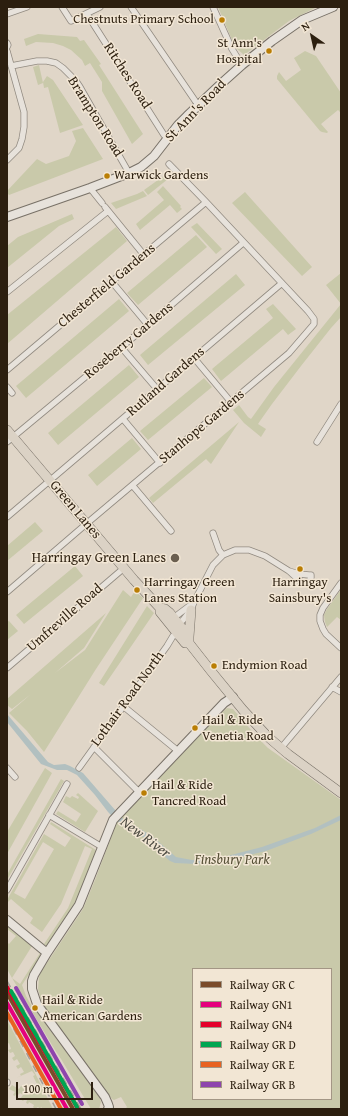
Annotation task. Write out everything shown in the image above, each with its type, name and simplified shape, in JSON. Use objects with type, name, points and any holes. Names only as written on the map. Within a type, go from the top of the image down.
[{"type":"main road","name":"St Ann's Road","points":[[7,217],[90,188],[141,167],[150,160],[178,125],[242,65],[302,20],[333,7]]},
{"type":"main road","name":"Green Lanes","points":[[9,437],[50,480],[124,568],[160,608],[160,612],[173,623],[186,638],[233,697],[268,737],[341,793]]},
{"type":"main road","points":[[186,638],[193,606]]},
{"type":"main road","points":[[108,1109],[109,1107],[105,1097],[37,1004],[32,989],[32,981],[47,953],[79,905],[114,819],[224,703],[233,697]]},
{"type":"main road","points":[[7,920],[47,953]]},
{"type":"street","points":[[7,14],[27,7]]},
{"type":"street","points":[[62,7],[71,21],[100,7]]},
{"type":"street","points":[[131,7],[198,105]]},
{"type":"street","points":[[213,7],[232,49],[242,65]]},
{"type":"street","name":"Ritches Road","points":[[87,14],[168,138]]},
{"type":"street","points":[[7,43],[7,47]]},
{"type":"street","points":[[7,51],[24,112],[24,127],[19,148],[7,160]]},
{"type":"street","name":"Brampton Road","points":[[12,66],[37,61],[47,61],[56,63],[64,68],[80,87],[129,173]]},
{"type":"street","points":[[169,164],[282,283]]},
{"type":"street","points":[[90,188],[144,255]]},
{"type":"street","name":"Chesterfield Gardens","points":[[7,370],[206,202]]},
{"type":"street","points":[[7,292],[105,207]]},
{"type":"street","name":"Roseberry Gardens","points":[[9,437],[148,325],[243,243]]},
{"type":"street","points":[[112,282],[148,325]]},
{"type":"street","name":"Stanhope Gardens","points":[[7,592],[289,353],[314,324],[314,319],[282,283]]},
{"type":"street","name":"Rutland Gardens","points":[[7,517],[282,283]]},
{"type":"street","points":[[121,347],[157,389]]},
{"type":"street","points":[[194,358],[231,402]]},
{"type":"street","points":[[7,387],[12,393]]},
{"type":"street","points":[[318,442],[339,412],[341,404]]},
{"type":"street","points":[[123,419],[160,463]]},
{"type":"street","points":[[133,486],[171,531]]},
{"type":"street","points":[[213,533],[219,550],[223,555]]},
{"type":"street","points":[[173,623],[186,618],[213,565],[223,555],[235,550],[249,550],[265,556],[289,571]]},
{"type":"street","name":"Umfreville Road","points":[[7,668],[124,568]]},
{"type":"street","points":[[341,583],[323,608],[320,615],[320,620],[326,634],[341,648]]},
{"type":"street","points":[[173,623],[193,606]]},
{"type":"street","name":"Lothair Road North","points":[[79,768],[173,636],[186,638]]},
{"type":"street","points":[[281,748],[341,677]]},
{"type":"street","points":[[332,687],[341,692]]},
{"type":"street","points":[[123,706],[178,751]]},
{"type":"street","points":[[94,747],[139,792]]},
{"type":"street","points":[[7,768],[14,777]]},
{"type":"street","points":[[7,890],[67,784]]},
{"type":"street","points":[[49,815],[102,847]]},
{"type":"green space","points":[[218,7],[317,7],[289,21],[244,55],[235,47]]},
{"type":"green space","points":[[38,34],[77,37],[80,41],[84,40],[101,64],[99,65],[143,134],[132,144],[102,91],[102,82],[90,63],[85,66],[82,60],[71,50],[53,43],[36,42],[26,46],[24,39]]},
{"type":"green space","points":[[305,51],[316,56],[341,93],[341,113],[338,110],[321,124],[328,132],[327,133],[320,131],[277,79],[279,72],[286,81],[301,70],[294,58]]},
{"type":"green space","points":[[39,65],[43,83],[38,85],[33,67]]},
{"type":"green space","points":[[47,76],[53,80],[83,125],[60,133],[48,87],[44,88],[43,82]]},
{"type":"green space","points":[[83,128],[103,159],[9,195],[7,193],[7,191],[37,159],[46,164],[69,156],[76,141],[72,131]]},
{"type":"green space","points":[[165,175],[168,179],[148,195],[144,190]]},
{"type":"green space","points":[[163,186],[182,209],[177,213],[170,205],[140,230],[136,224],[164,200],[157,192]]},
{"type":"green space","points":[[143,191],[147,196],[116,209],[111,203],[137,194]]},
{"type":"green space","points":[[245,192],[312,267],[302,276],[232,203]]},
{"type":"green space","points":[[72,214],[74,219],[59,226],[7,268],[7,246],[18,237]]},
{"type":"green space","points":[[197,223],[222,249],[216,254],[191,227]]},
{"type":"green space","points":[[116,227],[127,241],[7,344],[7,315]]},
{"type":"green space","points":[[196,235],[207,247],[138,305],[127,293]]},
{"type":"green space","points":[[341,273],[341,304],[326,285]]},
{"type":"green space","points":[[236,274],[245,285],[148,365],[140,355]]},
{"type":"green space","points":[[119,299],[129,311],[26,398],[16,386]]},
{"type":"green space","points":[[273,304],[296,329],[288,335],[283,329],[221,381],[212,369],[273,318],[266,309]]},
{"type":"green space","points":[[341,304],[341,317],[301,366],[258,424],[266,429],[261,437],[244,423],[233,410],[239,405],[251,419],[274,387]]},
{"type":"green space","points":[[129,365],[139,377],[58,445],[48,433]]},
{"type":"green space","points":[[204,378],[212,387],[148,440],[140,431]]},
{"type":"green space","points":[[239,422],[211,464],[206,459],[153,503],[149,498]]},
{"type":"green space","points":[[132,438],[141,449],[97,486],[88,475]]},
{"type":"green space","points":[[35,522],[43,531],[7,561],[7,546]]},
{"type":"green space","points":[[75,566],[83,576],[24,624],[16,615]]},
{"type":"green space","points":[[123,590],[131,597],[135,591],[143,598],[44,752],[27,731],[9,713],[31,694],[12,709],[7,705],[7,699],[106,613],[84,648],[55,673],[85,650]]},
{"type":"green space","points":[[340,591],[341,620],[337,617],[327,627],[324,615]]},
{"type":"green space","points":[[147,606],[154,613],[104,686],[99,683]]},
{"type":"green space","points":[[9,621],[18,631],[7,640],[7,622]]},
{"type":"green space","name":"Finsbury Park","points":[[227,708],[233,709],[268,748],[341,800],[341,1109],[125,1109],[127,1107],[121,1097],[114,1100],[112,1099],[45,1007],[38,989],[41,972],[83,909],[117,822]]},
{"type":"green space","points":[[45,768],[52,773],[7,854],[7,832]]},
{"type":"green space","points":[[61,779],[64,781],[7,880],[9,871]]},
{"type":"green space","points":[[78,793],[98,811],[85,832],[56,814],[58,811],[76,822],[81,814],[63,802],[66,796],[70,798],[72,796],[78,799],[79,797],[76,795]]},
{"type":"green space","points":[[51,822],[96,850],[77,899],[47,947],[44,944],[68,908],[92,849],[85,846],[61,904],[42,932],[30,923],[33,918],[11,899],[7,903],[7,900],[44,834],[65,847],[71,838],[50,824]],"holes":[[[43,842],[54,849],[25,899],[14,893]]]},
{"type":"green space","points":[[7,926],[32,946],[12,978],[7,969],[7,942],[9,944],[16,936],[7,929]]},
{"type":"green space","points":[[40,953],[41,956],[22,985],[26,996],[100,1098],[101,1102],[99,1109],[91,1109],[12,978],[20,984]]},
{"type":"green space","points":[[7,1020],[53,1109],[43,1109],[41,1107],[40,1109],[38,1107],[35,1109],[33,1107],[34,1105],[29,1102],[28,1104],[26,1103],[27,1100],[25,1099],[23,1101],[20,1099],[23,1095],[20,1093],[18,1095],[16,1094],[15,1096],[13,1095],[15,1092],[9,1089],[12,1085],[19,1089],[21,1086],[27,1090],[38,1086],[33,1076],[35,1075],[32,1071],[21,1076],[20,1074],[24,1072],[21,1067],[18,1069],[16,1066],[20,1064],[17,1059],[14,1061],[12,1058],[15,1056],[13,1052],[10,1053],[8,1050],[11,1049],[9,1043],[7,1044]]},
{"type":"water","name":"New River","points":[[7,714],[48,762],[54,765],[65,764],[83,773],[122,818],[152,836],[176,857],[192,860],[227,856],[262,847],[315,828],[341,815],[341,820],[311,834],[266,851],[215,863],[175,863],[163,855],[147,839],[120,824],[77,775],[67,770],[57,770],[41,764],[7,722]]},
{"type":"railway","points":[[7,981],[81,1109]]},
{"type":"railway","points":[[7,1016],[56,1109]]},
{"type":"transit line","points":[[16,988],[82,1104]]},
{"type":"transit line","points":[[11,991],[77,1107]]},
{"type":"transit line","points":[[7,993],[73,1109]]},
{"type":"transit line","points":[[7,1013],[61,1109]]},
{"type":"rail line","name":"GN4","points":[[7,987],[78,1109]]},
{"type":"rail line","name":"GN1","points":[[7,1003],[67,1109]]},
{"type":"place","name":"Chestnuts Primary School","points":[[222,20]]},
{"type":"place","name":"St Ann's Hospital","points":[[269,51]]},
{"type":"place","name":"Warwick Gardens","points":[[107,176]]},
{"type":"place","name":"Harringay Green Lanes","points":[[175,558]]},
{"type":"place","name":"Harringay Sainsbury's","points":[[300,569]]},
{"type":"place","name":"Harringay Green Lanes Station","points":[[137,590]]},
{"type":"place","name":"Endymion Road","points":[[214,666]]},
{"type":"place","name":"Hail & Ride Venetia Road","points":[[195,728]]},
{"type":"place","name":"Hail & Ride Tancred Road","points":[[144,793]]},
{"type":"place","name":"Hail & Ride American Gardens","points":[[35,1008]]}]
